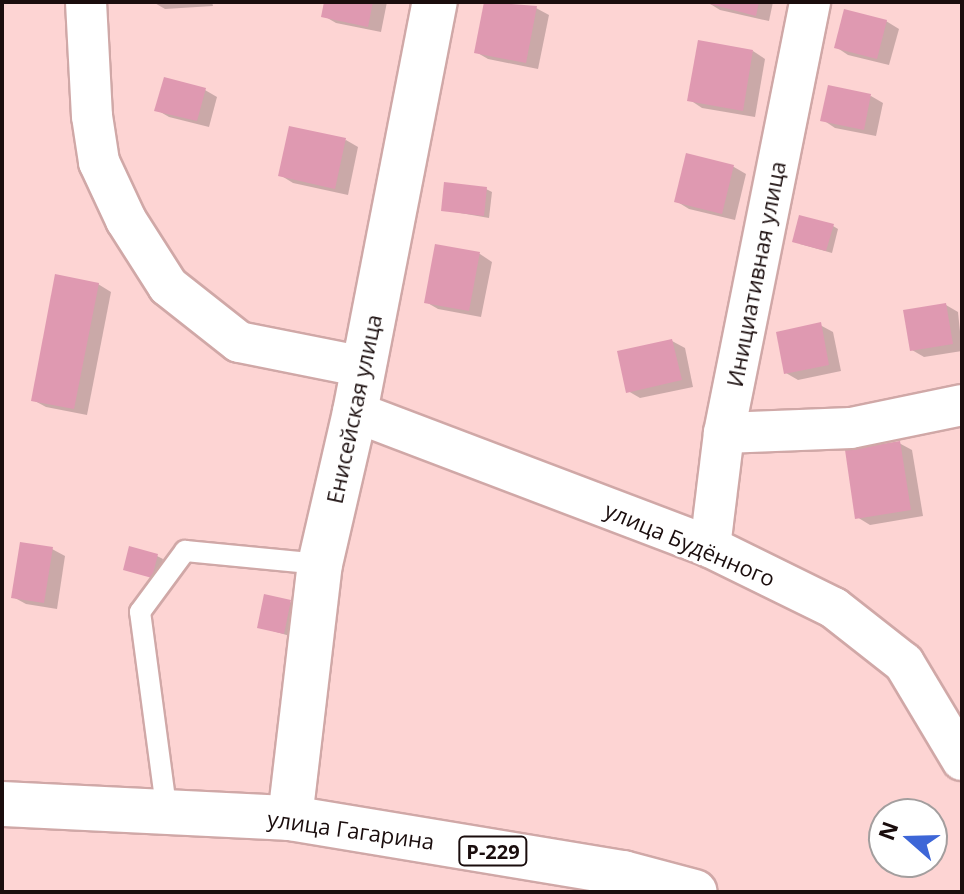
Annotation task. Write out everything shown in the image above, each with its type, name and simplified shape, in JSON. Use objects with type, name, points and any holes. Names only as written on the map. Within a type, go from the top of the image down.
[{"type":"street","points":[[86,2],[92,116],[99,162],[126,220],[168,286],[239,342],[364,367]]},
{"type":"street","name":"Енисейская улица","points":[[290,818],[320,564],[355,412],[435,2]]},
{"type":"street","name":"Инициативная улица","points":[[710,547],[724,433],[810,2]]},
{"type":"street","points":[[724,433],[851,428],[962,405]]},
{"type":"street","name":"улица Будённого","points":[[355,412],[710,547],[834,608],[904,663],[962,760]]},
{"type":"street","name":"улица Гагарина","points":[[2,804],[290,818],[623,873],[695,892]]},
{"type":"lane","points":[[167,814],[140,612],[185,551],[320,564]]},
{"type":"building","points":[[324,2],[373,2],[368,27],[321,17]]},
{"type":"building","points":[[484,2],[537,6],[526,63],[474,53]]},
{"type":"building","points":[[702,2],[759,2],[756,16]]},
{"type":"building","points":[[844,9],[887,20],[877,59],[834,48]]},
{"type":"building","points":[[698,40],[753,50],[743,111],[687,101]]},
{"type":"building","points":[[164,77],[206,88],[197,121],[154,111]]},
{"type":"building","points":[[828,85],[871,94],[864,130],[820,121]]},
{"type":"building","points":[[289,126],[346,138],[335,189],[278,176]]},
{"type":"building","points":[[686,153],[734,165],[722,214],[674,202]]},
{"type":"building","points":[[444,182],[487,187],[484,216],[441,211]]},
{"type":"building","points":[[799,215],[834,224],[826,251],[792,242]]},
{"type":"building","points":[[435,244],[480,252],[469,311],[424,303]]},
{"type":"building","points":[[55,274],[99,283],[74,409],[31,401]]},
{"type":"building","points":[[946,303],[953,344],[910,351],[903,310]]},
{"type":"building","points":[[821,322],[829,365],[784,374],[776,332]]},
{"type":"building","points":[[672,339],[682,380],[626,393],[617,351]]},
{"type":"building","points":[[900,441],[911,510],[855,519],[845,450]]},
{"type":"building","points":[[20,542],[53,547],[44,603],[11,598]]},
{"type":"building","points":[[129,546],[158,554],[152,578],[123,570]]},
{"type":"building","points":[[264,594],[291,600],[284,634],[257,628]]}]
